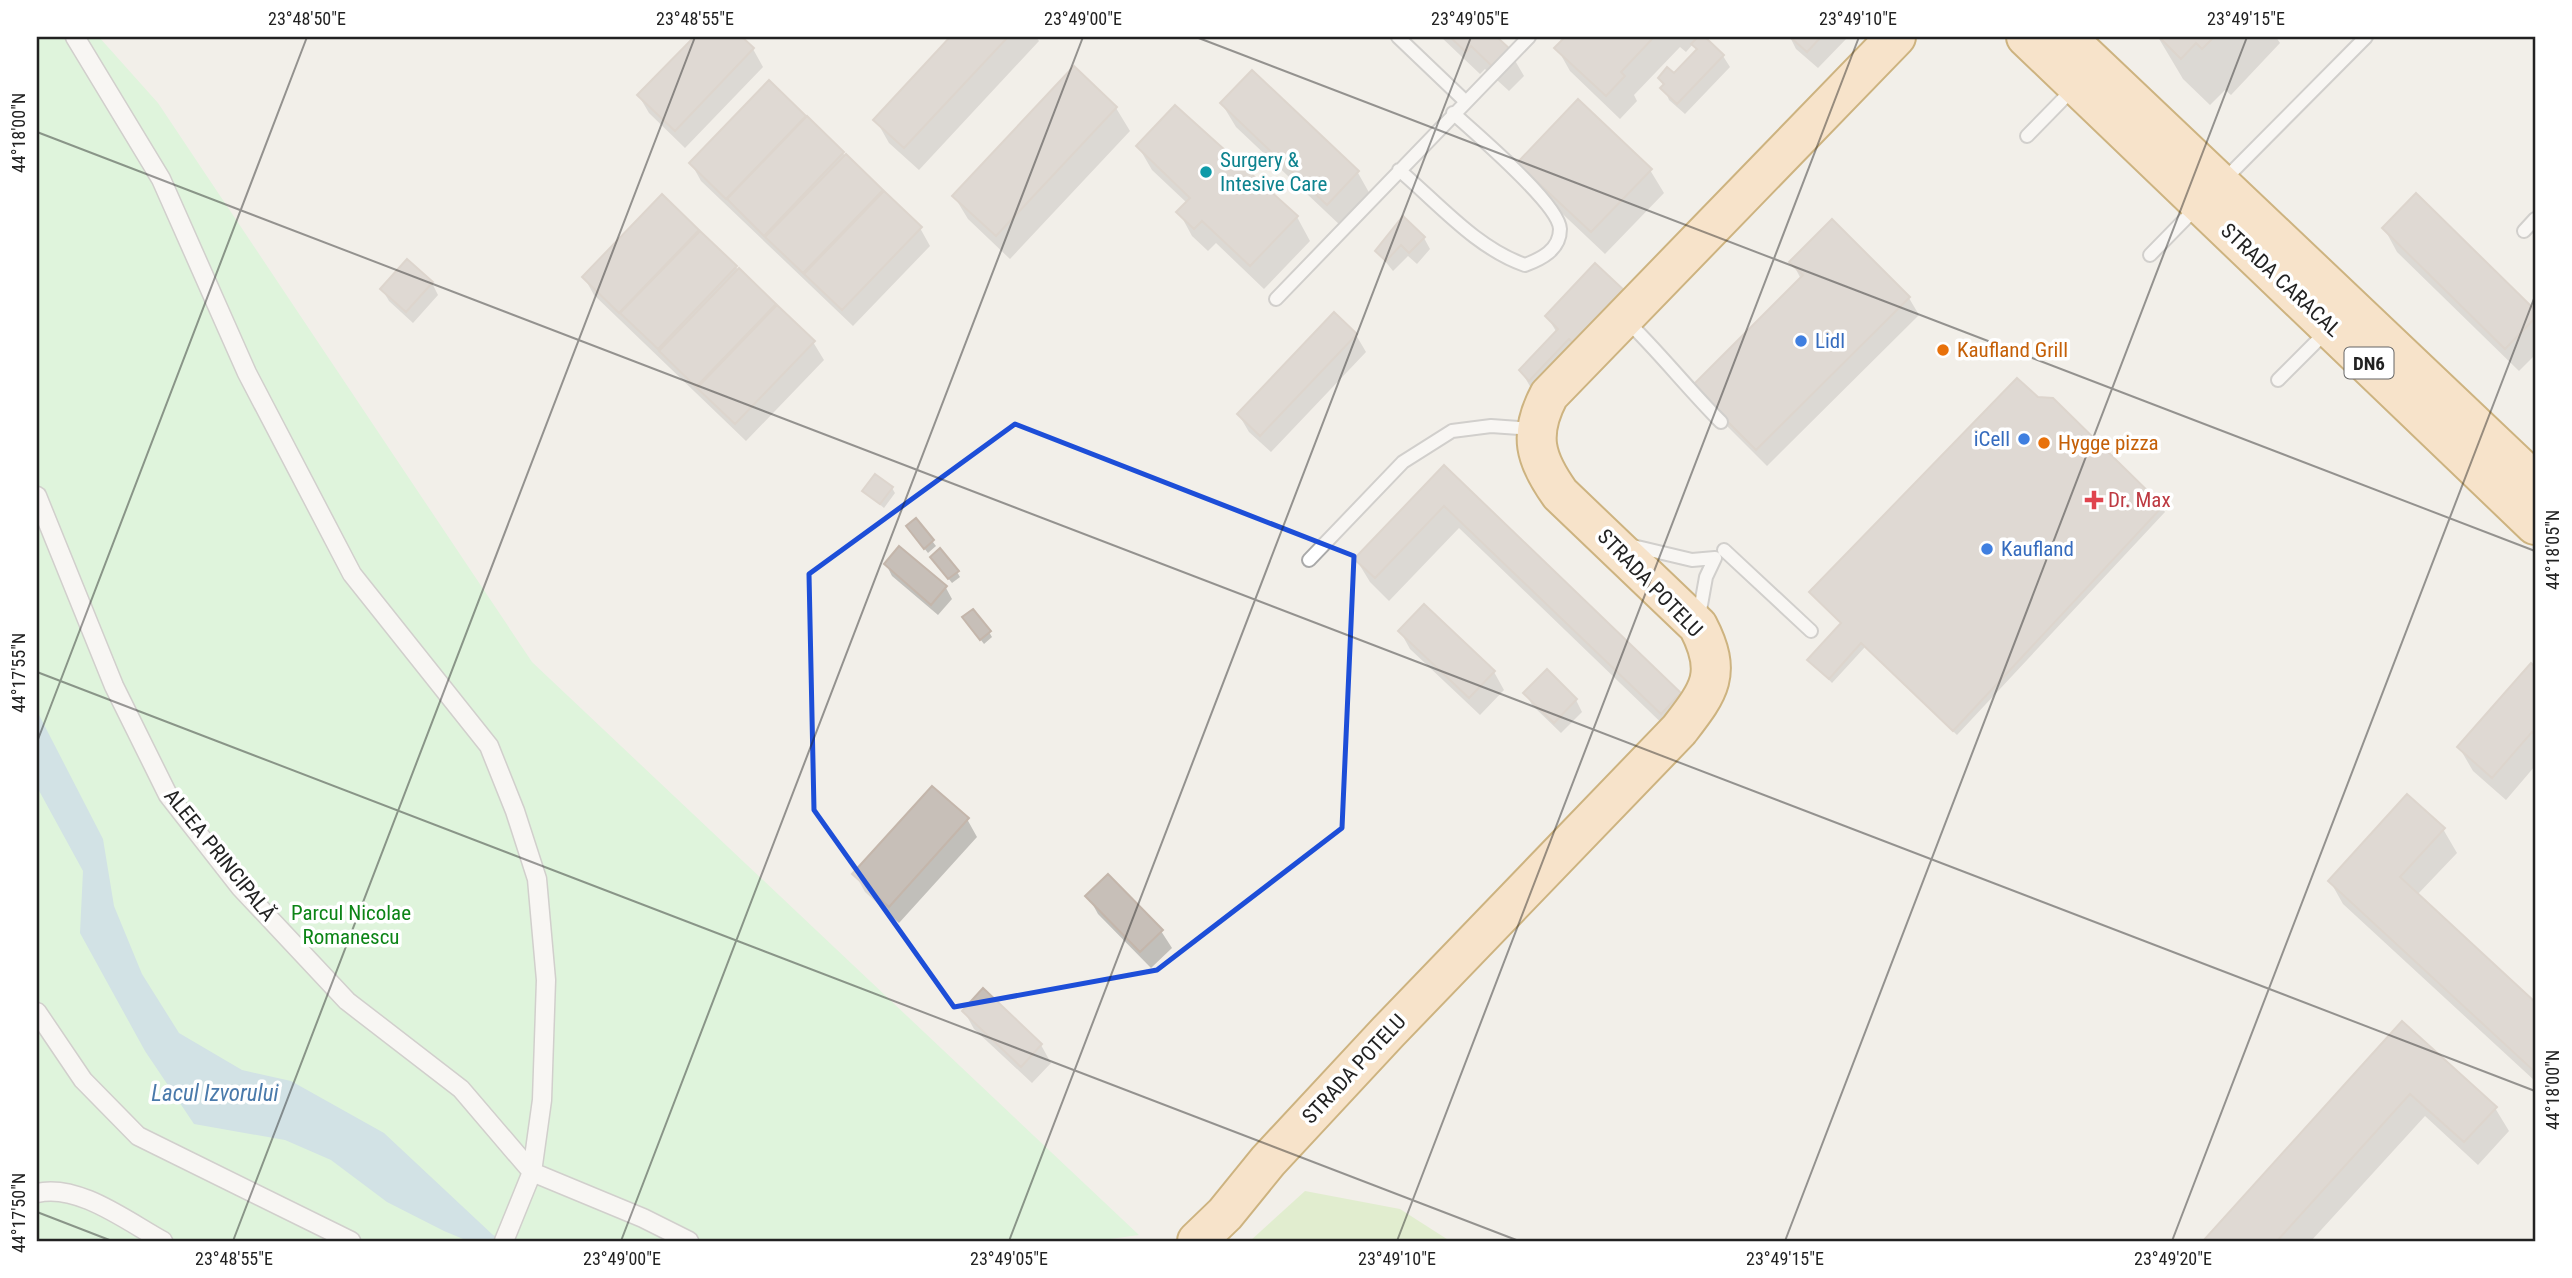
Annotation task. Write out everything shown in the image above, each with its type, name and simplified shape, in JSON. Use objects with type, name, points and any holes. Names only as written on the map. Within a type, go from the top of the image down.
[{"type":"main road","points":[[1890,46],[1927,37]]},
{"type":"main road","name":"STRADA CARACAL","points":[[2026,37],[2076,85],[2211,193],[2535,482]]},
{"type":"main road","name":"STRADA CARACAL","points":[[2066,37],[2331,327],[2535,525]]},
{"type":"main road","name":"STRADA POTELU","points":[[1197,1241],[1225,1214],[1268,1161],[1388,1032],[1679,730],[1710,684],[1713,668],[1710,649],[1698,626],[1560,494],[1543,471],[1536,450],[1541,410],[1549,395],[1890,46]]},
{"type":"street","points":[[75,37],[161,179],[247,373],[352,574],[489,746],[537,879],[546,980],[542,1100],[532,1172],[507,1235]]},
{"type":"street","name":"ALEEA PRINCIPALĂ","points":[[37,496],[114,686],[168,794],[240,887],[347,1001],[461,1089],[532,1172]]},
{"type":"street","points":[[37,1012],[83,1080],[138,1136],[351,1241]]},
{"type":"street","points":[[532,1172],[643,1218],[689,1241]]},
{"type":"street","points":[[37,1193],[47,1191],[84,1198],[163,1241]]},
{"type":"lane","points":[[1398,37],[1465,101]]},
{"type":"lane","points":[[1276,299],[1529,37]]},
{"type":"lane","points":[[2150,255],[2366,37]]},
{"type":"lane","points":[[2027,136],[2076,85]]},
{"type":"lane","points":[[1399,170],[1488,247],[1525,265],[1544,258],[1555,246],[1560,230],[1557,215],[1453,113]]},
{"type":"lane","points":[[2524,231],[2535,219]]},
{"type":"lane","points":[[1625,318],[1667,359],[1685,385],[1721,422]]},
{"type":"lane","points":[[2278,380],[2331,327]]},
{"type":"lane","points":[[1309,560],[1403,462],[1452,430],[1491,426],[1537,429]]},
{"type":"lane","points":[[1595,527],[1647,551],[1692,560],[1715,558],[1706,577],[1698,626]]},
{"type":"lane","points":[[1724,550],[1811,631]]},
{"type":"highlighted area","points":[[1015,424],[1354,556],[1342,828],[1157,970],[954,1007],[814,810],[809,574]]},
{"type":"green space","name":"Parcul Nicolae Romanescu","points":[[37,37],[99,37],[158,103],[532,662],[1139,1235],[1096,1241],[37,1241]]},
{"type":"green space","points":[[1305,1191],[1400,1209],[1450,1241],[1250,1241]]},
{"type":"water","name":"Lacul Izvorului","points":[[37,711],[103,839],[114,906],[142,974],[179,1033],[242,1070],[291,1081],[384,1133],[493,1235],[507,1241],[468,1241],[444,1231],[387,1202],[331,1160],[285,1140],[194,1124],[145,1051],[80,933],[83,871],[37,787]]},
{"type":"building","points":[[694,37],[742,37],[754,48],[675,131],[637,95]]},
{"type":"building","points":[[950,37],[1008,37],[904,148],[873,120]]},
{"type":"building","points":[[1450,37],[1497,37],[1512,51],[1495,69],[1471,46],[1466,52]]},
{"type":"building","points":[[1565,37],[1654,37],[1621,72],[1625,76],[1606,96],[1554,48]]},
{"type":"building","points":[[1698,37],[1705,37],[1724,55],[1677,104],[1660,88],[1664,84],[1658,78],[1667,67],[1674,73],[1697,49],[1691,44]]},
{"type":"building","points":[[1790,37],[1821,37],[1807,52]]},
{"type":"building","points":[[2159,37],[2214,37],[2202,49],[2196,43],[2181,59]]},
{"type":"building","points":[[1074,66],[1117,107],[996,236],[952,196]]},
{"type":"building","points":[[1252,70],[1359,171],[1327,205],[1220,103]]},
{"type":"building","points":[[769,80],[806,116],[726,199],[689,163]]},
{"type":"building","points":[[1578,99],[1652,169],[1591,232],[1517,163]]},
{"type":"building","name":"Surgery & Intesive Care","points":[[1175,105],[1298,216],[1250,266],[1202,221],[1194,229],[1176,212],[1190,198],[1136,146]]},
{"type":"building","points":[[807,116],[844,152],[764,236],[727,199]]},
{"type":"building","points":[[846,154],[883,190],[803,273],[765,237]]},
{"type":"building","points":[[884,191],[922,227],[842,310],[804,274]]},
{"type":"building","points":[[2416,193],[2535,310],[2535,318],[2505,349],[2382,228]]},
{"type":"building","points":[[662,194],[699,230],[619,313],[582,277]]},
{"type":"building","points":[[1403,216],[1425,237],[1409,253],[1401,245],[1386,261],[1375,251]]},
{"type":"building","name":"Lidl","points":[[1832,219],[1910,297],[1756,450],[1692,386],[1803,275],[1789,262]]},
{"type":"building","points":[[700,231],[737,266],[658,349],[620,313]]},
{"type":"building","points":[[407,259],[433,282],[406,312],[380,289]]},
{"type":"building","points":[[1595,263],[1627,293],[1576,346],[1569,339],[1529,381],[1519,370],[1558,329],[1545,316]]},
{"type":"building","points":[[739,268],[776,304],[696,387],[659,351]]},
{"type":"building","points":[[777,305],[815,341],[735,424],[697,388]]},
{"type":"building","points":[[1334,312],[1357,334],[1260,436],[1237,414]]},
{"type":"building","name":"Kaufland","points":[[2017,378],[2038,397],[2053,398],[2163,506],[1953,731],[1861,643],[1829,679],[1807,660],[1841,623],[1809,592]]},
{"type":"building","points":[[1444,465],[1681,693],[1661,714],[1444,506],[1375,578],[1354,559]]},
{"type":"building","points":[[875,474],[893,487],[880,504],[862,491]]},
{"type":"building","points":[[916,518],[934,540],[924,549],[906,526]]},
{"type":"building","points":[[899,546],[947,586],[931,605],[884,564]]},
{"type":"building","points":[[940,548],[959,571],[948,579],[930,557]]},
{"type":"building","points":[[1424,604],[1495,671],[1469,698],[1398,631]]},
{"type":"building","points":[[973,609],[991,631],[980,640],[962,617]]},
{"type":"building","points":[[2531,663],[2535,667],[2535,735],[2532,732],[2492,778],[2457,747]]},
{"type":"building","points":[[1547,669],[1577,699],[1554,723],[1523,693]]},
{"type":"building","points":[[932,786],[969,818],[889,907],[852,874]]},
{"type":"building","points":[[2407,794],[2445,828],[2400,877],[2535,1002],[2535,1072],[2328,881]]},
{"type":"building","points":[[1108,874],[1163,930],[1140,952],[1085,896]]},
{"type":"building","points":[[983,988],[1042,1044],[1021,1067],[962,1011]]},
{"type":"building","points":[[2402,1021],[2497,1107],[2464,1142],[2410,1094],[2277,1241],[2203,1241]]},
{"type":"place","name":"Surgery & Intesive Care","points":[[1206,172]]},
{"type":"place","name":"Lidl","points":[[1801,341]]},
{"type":"place","name":"Kaufland Grill","points":[[1943,350]]},
{"type":"place","name":"iCell","points":[[2024,439]]},
{"type":"place","name":"Hygge pizza","points":[[2044,443]]},
{"type":"place","name":"Dr. Max","points":[[2094,500]]},
{"type":"place","name":"Kaufland","points":[[1987,549]]}]
